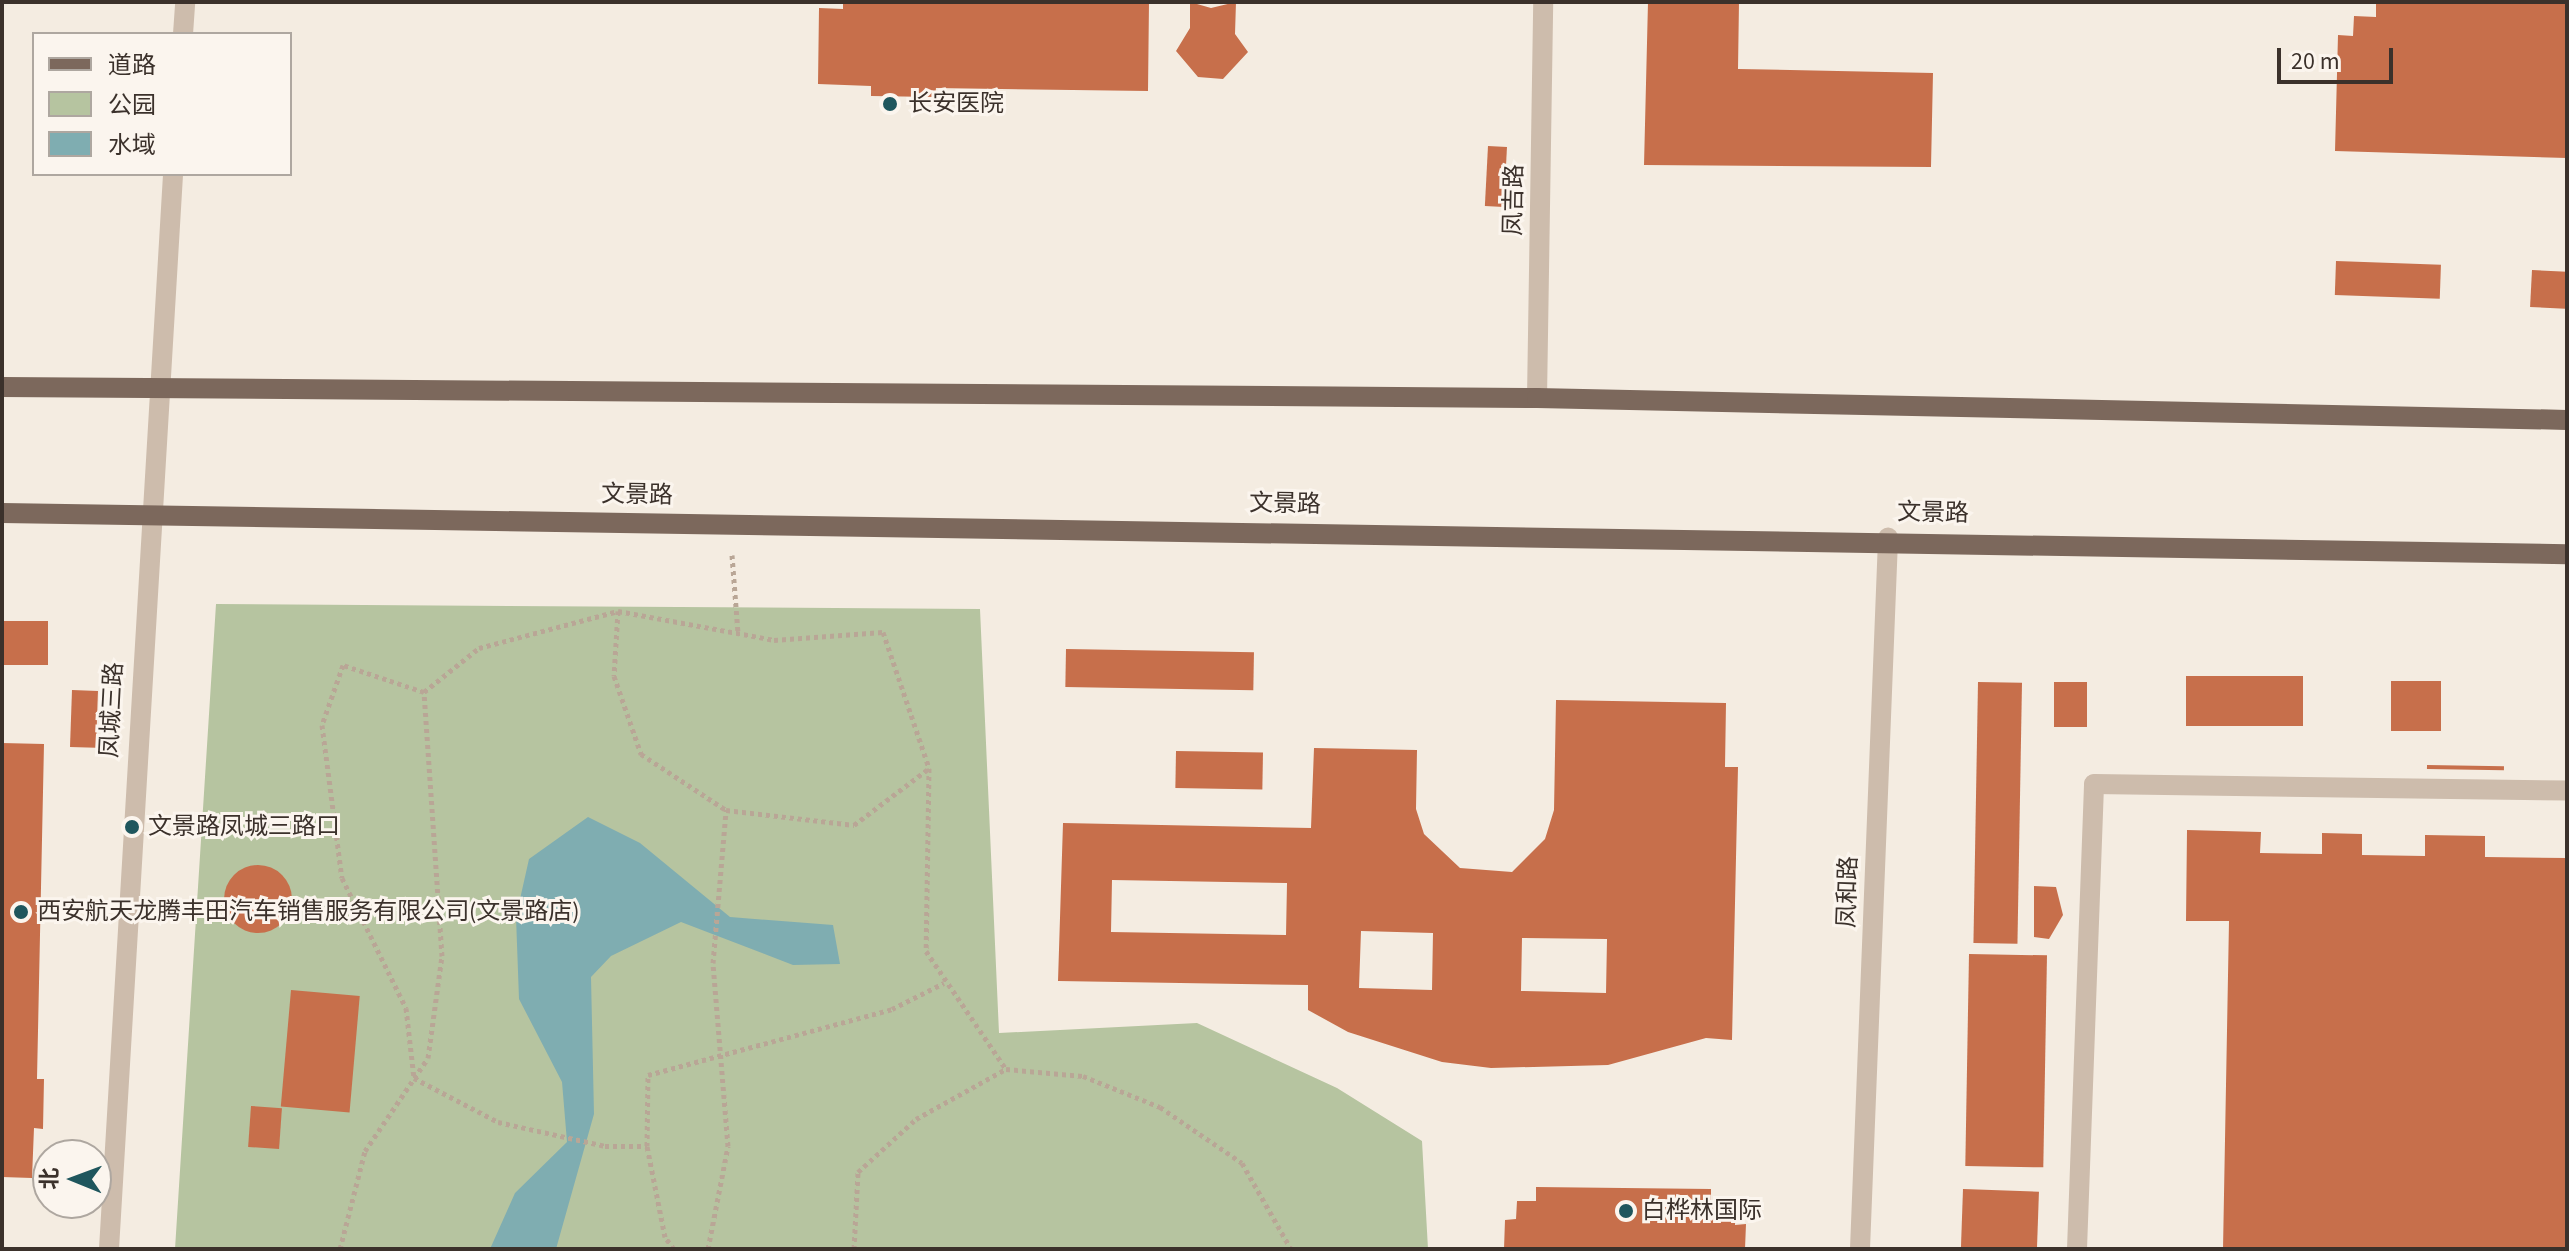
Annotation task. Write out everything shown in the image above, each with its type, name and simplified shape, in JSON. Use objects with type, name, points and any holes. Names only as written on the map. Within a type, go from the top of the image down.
[{"type":"main road","points":[[2,387],[1537,398],[2567,420]]},
{"type":"main road","name":"文景路","points":[[2,513],[1888,538],[2567,554]]},
{"type":"street","points":[[183,32],[185,2]]},
{"type":"street","name":"凤吉路","points":[[1537,398],[1543,2]]},
{"type":"street","name":"凤城三路","points":[[109,1249],[149,515],[173,176]]},
{"type":"street","name":"凤和路","points":[[1860,1249],[1888,538]]},
{"type":"street","points":[[2077,1249],[2094,784],[2567,791]]},
{"type":"path","points":[[729,523],[738,633]]},
{"type":"path","points":[[618,611],[614,676],[641,754],[726,810],[854,825],[929,768]]},
{"type":"path","points":[[424,692],[479,648],[618,611],[774,640],[883,632],[929,768],[926,951],[944,983],[1006,1069]]},
{"type":"path","points":[[414,1078],[406,1008],[342,878],[322,725],[343,665],[424,692]]},
{"type":"path","points":[[340,1249],[365,1151],[428,1058],[442,956],[424,692]]},
{"type":"path","points":[[708,1249],[728,1146],[713,963],[726,810]]},
{"type":"path","points":[[674,1249],[665,1237],[647,1146],[648,1075],[892,1009],[944,983]]},
{"type":"path","points":[[854,1249],[858,1172],[916,1119],[1006,1069],[1083,1076],[1160,1107],[1242,1163],[1291,1249]]},
{"type":"path","points":[[414,1078],[498,1122],[537,1128],[605,1146],[647,1146]]},
{"type":"green space","points":[[216,604],[980,609],[999,1033],[1197,1023],[1337,1088],[1422,1141],[1428,1249],[175,1249]]},
{"type":"water","points":[[588,817],[640,843],[730,917],[833,925],[840,964],[793,965],[681,922],[611,956],[591,977],[594,1114],[556,1249],[490,1249],[515,1193],[567,1142],[562,1082],[519,999],[516,917],[529,859]]},
{"type":"building","points":[[843,2],[1149,2],[1148,91],[936,88],[935,97],[871,96],[871,86],[818,84],[819,8],[843,9]]},
{"type":"building","points":[[1190,2],[1211,8],[1236,2],[1235,34],[1248,52],[1223,79],[1198,77],[1176,51],[1190,28]]},
{"type":"building","points":[[1648,2],[1739,2],[1738,69],[1933,73],[1931,167],[1644,165]]},
{"type":"building","points":[[2376,2],[2567,2],[2567,158],[2335,151],[2338,35],[2353,36],[2354,16],[2376,17]]},
{"type":"building","points":[[1488,146],[1507,147],[1504,207],[1485,206]]},
{"type":"building","points":[[2336,261],[2441,265],[2440,299],[2335,295]]},
{"type":"building","points":[[2532,270],[2567,272],[2565,309],[2530,307]]},
{"type":"building","points":[[3,621],[48,621],[48,665],[3,665]]},
{"type":"building","points":[[1066,649],[1254,652],[1253,690],[1065,687]]},
{"type":"building","points":[[2186,676],[2303,676],[2303,726],[2186,726]]},
{"type":"building","points":[[2391,681],[2441,681],[2441,731],[2391,731]]},
{"type":"building","points":[[1978,682],[2022,683],[2017,944],[1973,943]]},
{"type":"building","points":[[2054,682],[2087,682],[2087,727],[2054,727]]},
{"type":"building","points":[[72,690],[98,691],[96,748],[70,747]]},
{"type":"building","points":[[1556,700],[1726,703],[1725,767],[1738,767],[1732,1040],[1706,1038],[1608,1065],[1491,1068],[1442,1062],[1348,1032],[1308,1010],[1308,985],[1058,981],[1063,823],[1311,828],[1314,748],[1417,750],[1416,809],[1424,834],[1460,868],[1512,872],[1545,839],[1554,810]],"holes":[[[1112,880],[1287,883],[1286,935],[1111,932]],[[1361,931],[1433,933],[1432,990],[1359,988]],[[1522,938],[1607,939],[1606,993],[1521,991]]]},
{"type":"building","name":"西安航天龙腾丰田汽车销售服务有限公司(文景路店)","points":[[2,743],[44,744],[37,1079],[44,1079],[43,1129],[34,1128],[32,1178],[2,1177]]},
{"type":"building","points":[[1176,751],[1263,753],[1262,790],[1175,788]]},
{"type":"building","points":[[2427,765],[2504,766],[2504,770],[2427,769]]},
{"type":"building","points":[[2187,830],[2261,832],[2260,853],[2322,854],[2322,833],[2362,834],[2362,855],[2425,856],[2425,835],[2485,836],[2485,857],[2567,858],[2567,1249],[2223,1249],[2229,921],[2186,921]]},
{"type":"building","points":[[251,865],[265,865],[277,870],[287,880],[292,899],[287,918],[277,928],[265,933],[251,933],[239,928],[229,918],[224,906],[224,892],[229,880],[239,870]]},
{"type":"building","points":[[2034,886],[2056,887],[2063,915],[2049,939],[2034,937]]},
{"type":"building","points":[[1969,954],[2047,955],[2043,1167],[1965,1166]]},
{"type":"building","points":[[291,990],[360,996],[350,1113],[281,1107]]},
{"type":"building","points":[[251,1106],[282,1108],[279,1149],[248,1147]]},
{"type":"building","name":"白桦林国际","points":[[1536,1187],[1711,1189],[1711,1203],[1736,1204],[1735,1225],[1746,1224],[1745,1249],[1504,1249],[1505,1220],[1516,1219],[1517,1201],[1536,1201]]},
{"type":"building","points":[[1963,1189],[2039,1192],[2037,1249],[1961,1249]]},
{"type":"place","name":"长安医院","points":[[890,104]]},
{"type":"place","name":"文景路凤城三路口","points":[[132,827]]},
{"type":"place","name":"西安航天龙腾丰田汽车销售服务有限公司(文景路店)","points":[[21,912]]},
{"type":"place","name":"白桦林国际","points":[[1626,1211]]}]
